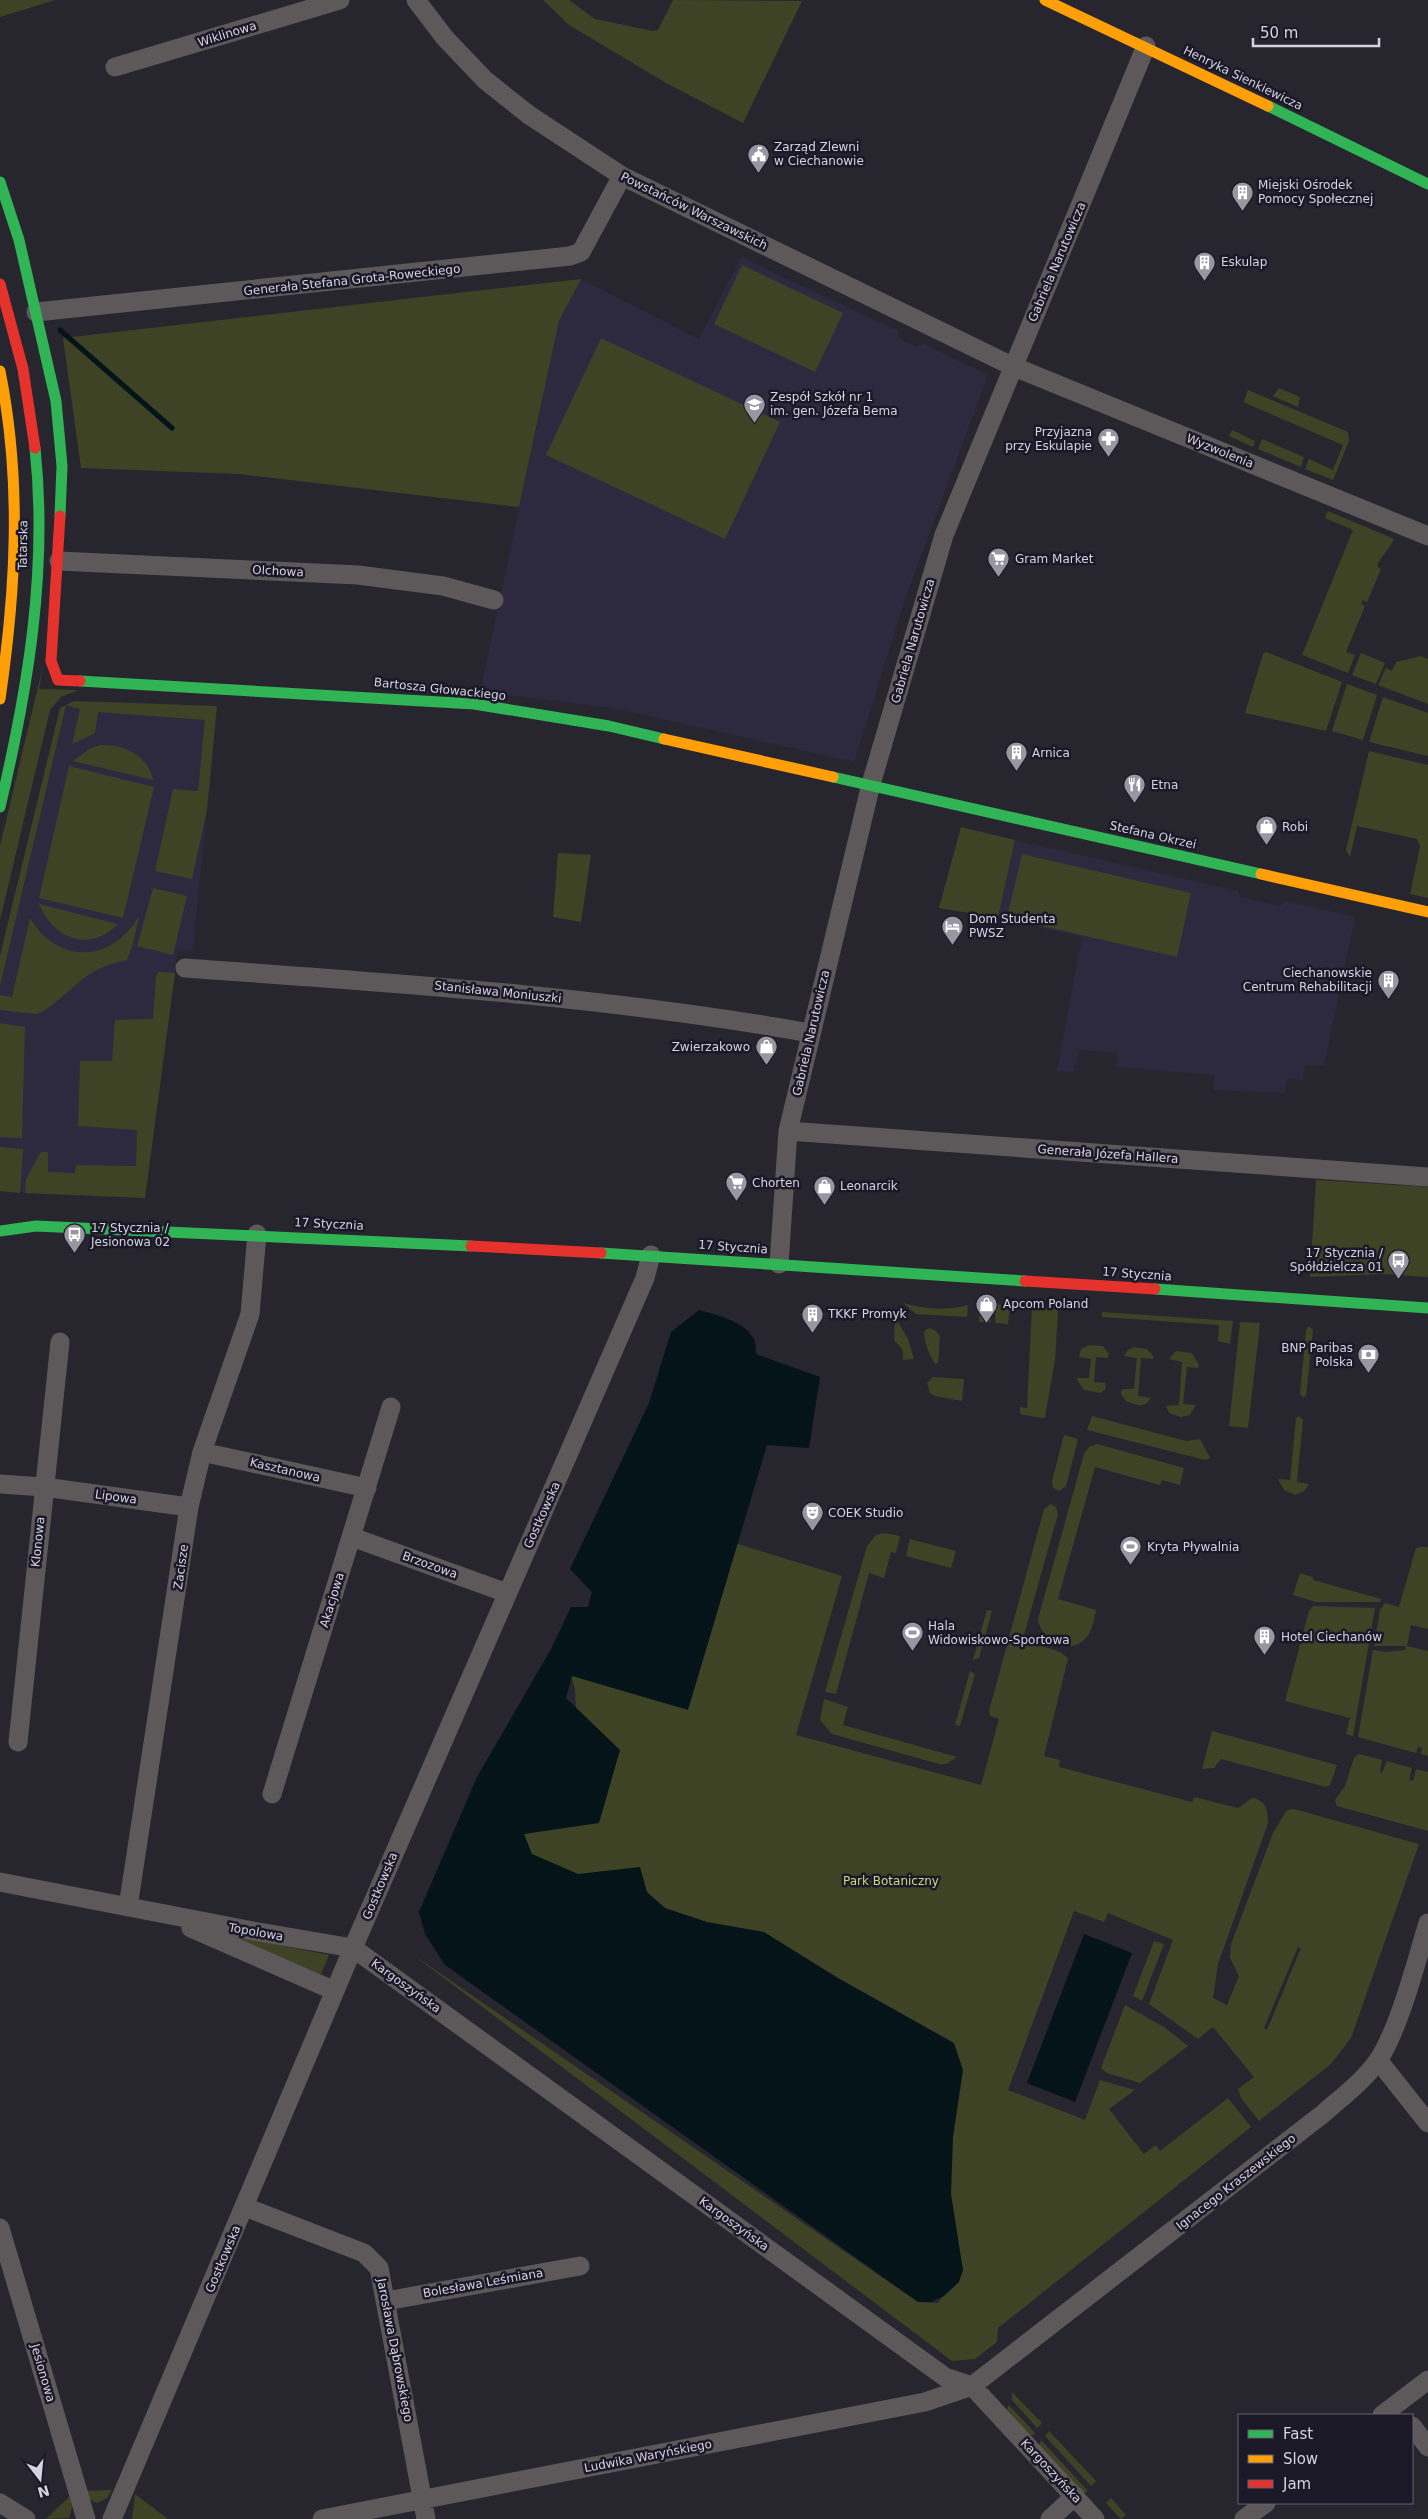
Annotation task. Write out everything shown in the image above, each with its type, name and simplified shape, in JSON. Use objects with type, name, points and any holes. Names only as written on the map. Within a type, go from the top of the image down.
[{"type":"street","name":"Wiklinowa","points":[[114,67],[340,0]]},
{"type":"street","name":"Powstańców Warszawskich","points":[[416,0],[445,38],[486,80],[529,115],[622,176],[1012,366]]},
{"type":"street","name":"Henryka Sienkiewicza","points":[[1045,0],[1146,46],[1428,184]]},
{"type":"street","name":"Gabriela Narutowicza","points":[[779,1264],[788,1131],[810,1033],[871,784],[944,535],[1012,366],[1102,158],[1146,46]]},
{"type":"street","name":"Generała Stefana Grota-Roweckiego","points":[[36,312],[570,256],[581,252],[622,176]]},
{"type":"street","points":[[0,182],[19,240],[56,401],[62,466],[59,561]]},
{"type":"street","name":"Tatarska","points":[[0,284],[10,312],[26,382],[37,480],[38,537],[33,636],[22,709],[0,807]]},
{"type":"street","name":"Wyzwolenia","points":[[1012,366],[1428,536]]},
{"type":"street","name":"Tatarska","points":[[0,371],[10,438],[15,537],[14,591],[0,699]]},
{"type":"street","name":"Olchowa","points":[[59,561],[358,575],[442,586],[494,600]]},
{"type":"street","name":"Bartosza Głowackiego","points":[[59,561],[51,661],[53,671],[58,680],[363,696],[474,704],[629,730],[871,784]]},
{"type":"street","name":"Stefana Okrzei","points":[[871,784],[1428,912]]},
{"type":"street","name":"Stanisława Moniuszki","points":[[185,968],[454,987],[714,1018],[810,1033]]},
{"type":"street","name":"Generała Józefa Hallera","points":[[788,1131],[1428,1177]]},
{"type":"street","name":"17 Stycznia","points":[[16,1216],[36,1226]]},
{"type":"street","name":"17 Stycznia","points":[[0,1231],[36,1226],[257,1234],[651,1255],[1428,1308]]},
{"type":"street","name":"Zacisze","points":[[128,1907],[189,1507],[202,1452],[250,1314],[257,1234]]},
{"type":"street","name":"Gostkowska","points":[[112,2519],[353,1948],[645,1278],[651,1255]]},
{"type":"street","name":"Klonowa","points":[[18,1742],[60,1342]]},
{"type":"street","name":"Akacjowa","points":[[272,1794],[391,1407]]},
{"type":"street","name":"Kasztanowa","points":[[202,1452],[367,1488]]},
{"type":"street","name":"Lipowa","points":[[0,1484],[44,1486],[189,1507]]},
{"type":"street","name":"Brzozowa","points":[[352,1537],[507,1593]]},
{"type":"street","name":"Topolowa","points":[[0,1882],[160,1914],[353,1948]]},
{"type":"street","name":"Topolowa","points":[[160,1914],[335,1991]]},
{"type":"street","name":"Ignacego Kraszewskiego","points":[[972,2386],[1324,2113],[1378,2060],[1395,2026],[1428,1923]]},
{"type":"street","name":"Kargoszyńska","points":[[353,1948],[946,2377],[972,2386],[1095,2519]]},
{"type":"street","points":[[1378,2060],[1428,2123]]},
{"type":"street","name":"Jarosława Dąbrowskiego","points":[[245,2207],[364,2253],[379,2268],[426,2519]]},
{"type":"street","name":"Jesionowa","points":[[0,2228],[86,2519]]},
{"type":"street","name":"Bolesława Leśmiana","points":[[386,2301],[580,2266]]},
{"type":"street","points":[[1394,2412],[1428,2380]]},
{"type":"street","name":"Ludwika Waryńskiego","points":[[322,2519],[925,2402],[972,2386]]},
{"type":"street","points":[[1413,2427],[1428,2447]]},
{"type":"street","points":[[1050,2519],[1075,2496]]},
{"type":"street","points":[[0,2503],[26,2519]]},
{"type":"street","points":[[1244,2519],[1265,2504]]},
{"type":"street","points":[[90,2519],[106,2519]]},
{"type":"shaded area","points":[[741,257],[898,331],[898,338],[917,347],[922,343],[988,375],[906,597],[854,762],[613,708],[480,692],[559,321],[581,279],[699,339]]},
{"type":"shaded area","points":[[73,701],[217,706],[193,951],[178,951],[145,1198],[0,1191],[0,955],[60,708]]},
{"type":"shaded area","points":[[1015,840],[1238,891],[1241,897],[1280,906],[1285,901],[1355,917],[1324,1066],[1305,1065],[1303,1080],[1287,1079],[1285,1093],[1213,1090],[1215,1075],[1116,1067],[1117,1053],[1079,1050],[1077,1065],[1074,1065],[1074,1072],[1057,1071],[1082,937],[998,918]]},
{"type":"shaded area","points":[[699,1310],[737,1323],[744,1328],[754,1339],[756,1354],[820,1377],[809,1448],[767,1445],[688,1710],[572,1676],[566,1698],[620,1750],[599,1823],[524,1834],[532,1854],[578,1874],[640,1867],[647,1892],[665,1908],[707,1922],[764,1932],[838,1978],[954,2043],[963,2070],[953,2137],[951,2194],[963,2270],[959,2282],[944,2296],[931,2302],[918,2302],[445,1965],[425,1934],[419,1912],[477,1777],[551,1649],[571,1607],[588,1607],[592,1592],[570,1569],[649,1403],[671,1332]]},
{"type":"shaded area","points":[[1084,1934],[1132,1953],[1075,2102],[1027,2083]]},
{"type":"green space","points":[[0,0],[55,0],[0,17]]},
{"type":"green space","points":[[543,0],[569,0],[595,19],[653,31],[658,30],[673,0],[802,1],[743,123],[666,83],[569,25]]},
{"type":"green space","points":[[742,265],[843,313],[815,372],[714,324]]},
{"type":"green space","points":[[581,279],[559,321],[519,507],[240,474],[81,468],[63,338]]},
{"type":"green space","points":[[601,338],[780,422],[725,539],[546,455]]},
{"type":"green space","points":[[1279,388],[1300,397],[1298,407],[1273,396]]},
{"type":"green space","points":[[1248,390],[1348,432],[1349,441],[1333,480],[1305,469],[1309,459],[1333,470],[1343,445],[1245,403]]},
{"type":"green space","points":[[1232,430],[1255,441],[1253,447],[1229,436]]},
{"type":"green space","points":[[1262,439],[1304,457],[1301,467],[1258,449]]},
{"type":"green space","points":[[1328,511],[1394,539],[1377,566],[1381,569],[1367,602],[1363,600],[1361,604],[1365,606],[1346,652],[1355,655],[1348,673],[1302,655],[1353,530],[1325,518]]},
{"type":"green space","points":[[1266,652],[1342,682],[1326,731],[1245,713],[1263,654]]},
{"type":"green space","points":[[1361,653],[1385,663],[1376,684],[1352,675]]},
{"type":"green space","points":[[1421,656],[1428,659],[1428,704],[1378,685],[1386,668],[1392,671],[1396,662]]},
{"type":"green space","points":[[43,666],[39,689],[78,690],[61,697],[50,710],[0,920],[0,846]]},
{"type":"green space","points":[[1347,684],[1377,695],[1363,740],[1332,731]]},
{"type":"green space","points":[[1383,697],[1428,713],[1428,756],[1369,742]]},
{"type":"green space","points":[[74,701],[217,706],[207,810],[192,879],[155,871],[173,789],[198,791],[205,720],[98,712],[95,733],[72,744],[80,709],[66,705]]},
{"type":"green space","points":[[66,705],[0,986],[0,956],[60,708]]},
{"type":"green space","points":[[100,745],[118,747],[134,753],[146,764],[153,780],[73,761],[89,749]]},
{"type":"green space","points":[[1369,751],[1428,765],[1428,898],[1410,894],[1420,847],[1417,839],[1357,826],[1350,857],[1346,850]]},
{"type":"green space","points":[[69,766],[154,787],[123,918],[39,898]]},
{"type":"green space","points":[[961,827],[1015,840],[998,918],[939,908]]},
{"type":"green space","points":[[558,853],[591,855],[581,922],[553,917]]},
{"type":"green space","points":[[1022,854],[1191,893],[1177,957],[1007,918]]},
{"type":"green space","points":[[153,888],[187,896],[173,955],[137,946]]},
{"type":"green space","points":[[39,904],[118,924],[107,933],[96,938],[84,940],[73,938],[53,926]]},
{"type":"green space","points":[[139,916],[133,944],[127,960],[112,964],[89,975],[42,1012],[35,1014],[0,1010],[0,995],[12,997],[30,918],[42,933],[55,944],[70,950],[85,952],[100,950],[115,943],[128,932]]},
{"type":"green space","points":[[159,972],[175,973],[145,1198],[25,1193],[26,1179],[41,1152],[48,1152],[48,1172],[75,1173],[76,1165],[136,1166],[137,1130],[78,1126],[80,1061],[112,1061],[115,1020],[153,1019],[156,976]]},
{"type":"green space","points":[[0,1023],[25,1027],[22,1138],[0,1137]]},
{"type":"green space","points":[[0,1147],[23,1149],[20,1193],[0,1191]]},
{"type":"green space","points":[[1316,1180],[1428,1187],[1428,1277],[1383,1274],[1310,1277]]},
{"type":"green space","points":[[903,1303],[935,1308],[952,1308],[968,1305],[967,1317],[916,1314]]},
{"type":"green space","points":[[980,1304],[992,1305],[991,1322],[979,1322]]},
{"type":"green space","points":[[996,1304],[1010,1306],[1008,1324],[995,1323]]},
{"type":"green space","points":[[1032,1307],[1056,1309],[1058,1311],[1055,1360],[1045,1417],[1042,1418],[1020,1414],[1020,1407],[1027,1408]]},
{"type":"green space","points":[[1102,1312],[1233,1321],[1230,1344],[1218,1341],[1219,1325],[1102,1317]]},
{"type":"green space","points":[[895,1317],[908,1339],[914,1359],[903,1360],[903,1350],[894,1340]]},
{"type":"green space","points":[[1240,1322],[1260,1323],[1248,1428],[1229,1426]]},
{"type":"green space","points":[[1309,1326],[1313,1330],[1306,1396],[1303,1397],[1300,1394],[1306,1330]]},
{"type":"green space","points":[[930,1328],[935,1330],[940,1336],[938,1363],[935,1364],[929,1352],[924,1334],[925,1330]]},
{"type":"green space","points":[[1089,1345],[1103,1346],[1109,1354],[1107,1358],[1096,1357],[1094,1382],[1106,1383],[1105,1390],[1100,1393],[1084,1390],[1076,1378],[1089,1378],[1091,1359],[1079,1357],[1081,1349]]},
{"type":"green space","points":[[1134,1347],[1147,1349],[1154,1357],[1153,1359],[1141,1358],[1138,1396],[1151,1398],[1143,1405],[1126,1401],[1121,1394],[1122,1389],[1134,1389],[1137,1358],[1124,1356],[1128,1350]]},
{"type":"green space","points":[[1176,1351],[1192,1353],[1199,1365],[1198,1368],[1187,1367],[1183,1404],[1196,1405],[1190,1415],[1181,1417],[1169,1413],[1166,1406],[1179,1405],[1182,1362],[1169,1359]]},
{"type":"green space","points":[[933,1377],[964,1379],[962,1401],[935,1396],[930,1393],[927,1383]]},
{"type":"green space","points":[[1092,1416],[1186,1441],[1200,1439],[1210,1458],[1205,1460],[1087,1430]]},
{"type":"green space","points":[[1299,1416],[1303,1420],[1297,1482],[1309,1484],[1304,1491],[1295,1495],[1284,1490],[1278,1479],[1290,1480],[1296,1418]]},
{"type":"green space","points":[[1064,1435],[1078,1439],[1066,1486],[1059,1491],[1053,1488],[1052,1481]]},
{"type":"green space","points":[[1097,1444],[1184,1468],[1180,1485],[1162,1480],[1160,1485],[1095,1467],[1058,1599],[1096,1610],[1091,1629],[1085,1639],[1071,1646],[1064,1645],[1056,1643],[1044,1633],[1038,1619],[1084,1454],[1089,1447]]},
{"type":"green space","name":"Park Botaniczny","points":[[1051,1504],[1056,1507],[1058,1514],[1022,1642],[1053,1649],[1068,1659],[1044,1756],[1060,1760],[1059,1767],[1192,1802],[1194,1797],[1238,1808],[1252,1798],[1263,1803],[1267,1810],[1268,1823],[1218,1964],[1213,1998],[1227,2005],[1239,1976],[1230,1958],[1231,1944],[1273,1833],[1287,1810],[1294,1809],[1419,1844],[1351,2038],[1331,2064],[1259,2121],[1241,2098],[1238,2089],[1254,2077],[1213,2027],[1198,2039],[1149,2004],[1173,1940],[1108,1913],[1104,1922],[1074,1911],[1008,2090],[1085,2120],[1100,2080],[1135,2090],[1109,2109],[1144,2154],[1156,2145],[1160,2151],[1228,2098],[1251,2127],[998,2328],[997,2342],[975,2359],[952,2361],[412,1954],[918,2302],[938,2303],[959,2272],[580,1886],[526,1858],[520,1829],[576,1709],[575,1690],[570,1672],[718,1538],[842,1576],[796,1735],[981,1785],[999,1719],[990,1716],[989,1711],[1044,1509]],"holes":[[[1298,1947],[1301,1948],[1267,2030],[1264,2028]]]},
{"type":"green space","points":[[884,1533],[900,1536],[896,1553],[891,1552],[884,1578],[869,1573],[836,1694],[825,1692],[867,1546],[876,1535]]},
{"type":"green space","points":[[910,1539],[956,1551],[951,1568],[906,1556]]},
{"type":"green space","points":[[1428,1547],[1428,1629],[1411,1625],[1407,1646],[1428,1651],[1428,1756],[1421,1754],[1422,1748],[1418,1747],[1416,1753],[1358,1737],[1373,1650],[1386,1652],[1405,1650],[1406,1646],[1374,1646],[1380,1610],[1385,1603],[1399,1607],[1416,1548]]},
{"type":"green space","points":[[1300,1573],[1313,1577],[1313,1580],[1381,1599],[1380,1602],[1316,1602],[1293,1595]]},
{"type":"green space","points":[[1313,1606],[1375,1608],[1353,1736],[1346,1734],[1350,1718],[1285,1701],[1309,1611]]},
{"type":"green space","points":[[987,1610],[992,1611],[979,1658],[973,1660]]},
{"type":"green space","points":[[970,1671],[975,1674],[960,1726],[955,1725]]},
{"type":"green space","points":[[824,1699],[848,1707],[843,1725],[957,1757],[946,1764],[939,1764],[832,1734],[820,1720]]},
{"type":"green space","points":[[1212,1731],[1337,1765],[1330,1785],[1326,1787],[1221,1759],[1214,1768],[1202,1769]]},
{"type":"green space","points":[[1359,1754],[1382,1760],[1380,1772],[1382,1773],[1387,1761],[1412,1768],[1409,1780],[1413,1781],[1416,1769],[1428,1772],[1428,1831],[1337,1806],[1335,1800],[1345,1786],[1354,1758]]},
{"type":"green space","points":[[234,1936],[329,1955],[321,1974],[234,1938]]},
{"type":"green space","points":[[1154,1941],[1164,1944],[1142,2001],[1133,1996]]},
{"type":"green space","points":[[1125,2005],[1164,2027],[1188,2046],[1140,2083],[1107,2073],[1101,2068]]},
{"type":"green space","points":[[1012,2392],[1042,2423],[1037,2428],[1012,2400]]},
{"type":"green space","points":[[1009,2405],[1035,2433],[1033,2435],[1029,2435],[1007,2409]]},
{"type":"green space","points":[[1049,2431],[1096,2481],[1091,2486],[1045,2436]]},
{"type":"green space","points":[[1041,2440],[1088,2491],[1083,2494],[1039,2447]]},
{"type":"green space","points":[[112,2490],[107,2498],[97,2503],[90,2500],[85,2491]]},
{"type":"green space","points":[[135,2494],[168,2519],[132,2519]]},
{"type":"green space","points":[[70,2496],[72,2507],[69,2518],[46,2519]]},
{"type":"green space","points":[[1111,2498],[1126,2515],[1121,2519],[1106,2503]]},
{"type":"waterway","points":[[60,330],[172,428]]},
{"type":"traffic: fast","points":[[1268,106],[1428,184]]},
{"type":"traffic: fast","points":[[0,182],[19,240],[56,401],[62,466],[60,516]]},
{"type":"traffic: fast","points":[[0,807],[19,718],[33,629],[39,539],[35,448]]},
{"type":"traffic: fast","points":[[80,681],[474,704],[609,726],[664,739]]},
{"type":"traffic: fast","points":[[833,777],[1261,874]]},
{"type":"traffic: fast","points":[[0,1231],[36,1226],[471,1246]]},
{"type":"traffic: fast","points":[[601,1253],[1025,1281]]},
{"type":"traffic: fast","points":[[1155,1289],[1428,1308]]},
{"type":"traffic: slow","points":[[1045,0],[1268,106]]},
{"type":"traffic: slow","points":[[0,371],[12,453],[14,494],[13,576],[0,699]]},
{"type":"traffic: slow","points":[[664,739],[833,777]]},
{"type":"traffic: slow","points":[[1261,874],[1428,912]]},
{"type":"traffic: jam","points":[[0,284],[23,369],[35,448]]},
{"type":"traffic: jam","points":[[60,516],[51,661],[58,680],[80,681]]},
{"type":"traffic: jam","points":[[471,1246],[601,1253]]},
{"type":"traffic: jam","points":[[1025,1281],[1155,1289]]},
{"type":"place","name":"Zarząd Zlewni w Ciechanowie","points":[[758,173]]},
{"type":"place","name":"Miejski Ośrodek Pomocy Społecznej","points":[[1242,211]]},
{"type":"place","name":"Eskulap","points":[[1205,281]]},
{"type":"place","name":"Zespół Szkół nr 1 im. gen. Józefa Bema","points":[[754,423]]},
{"type":"place","name":"Przyjazna przy Eskulapie","points":[[1108,458]]},
{"type":"place","name":"Gram Market","points":[[999,578]]},
{"type":"place","name":"Arnica","points":[[1016,772]]},
{"type":"place","name":"Etna","points":[[1135,804]]},
{"type":"place","name":"Robi","points":[[1266,846]]},
{"type":"place","name":"Dom Studenta PWSZ","points":[[953,945]]},
{"type":"place","name":"Ciechanowskie Centrum Rehabilitacji","points":[[1388,999]]},
{"type":"place","name":"Zwierzakowo","points":[[766,1066]]},
{"type":"place","name":"Chorten","points":[[736,1202]]},
{"type":"place","name":"Leonarcik","points":[[824,1205]]},
{"type":"place","name":"17 Stycznia / Jesionowa 02","points":[[75,1254]]},
{"type":"place","name":"17 Stycznia / Spółdzielcza 01","points":[[1399,1279]]},
{"type":"place","name":"Apcom Poland","points":[[987,1323]]},
{"type":"place","name":"TKKF Promyk","points":[[812,1333]]},
{"type":"place","name":"BNP Paribas Polska","points":[[1369,1374]]},
{"type":"place","name":"COEK Studio","points":[[812,1532]]},
{"type":"place","name":"Kryta Pływalnia","points":[[1131,1566]]},
{"type":"place","name":"Hala Widowiskowo-Sportowa","points":[[912,1652]]},
{"type":"place","name":"Hotel Ciechanów","points":[[1265,1656]]}]
